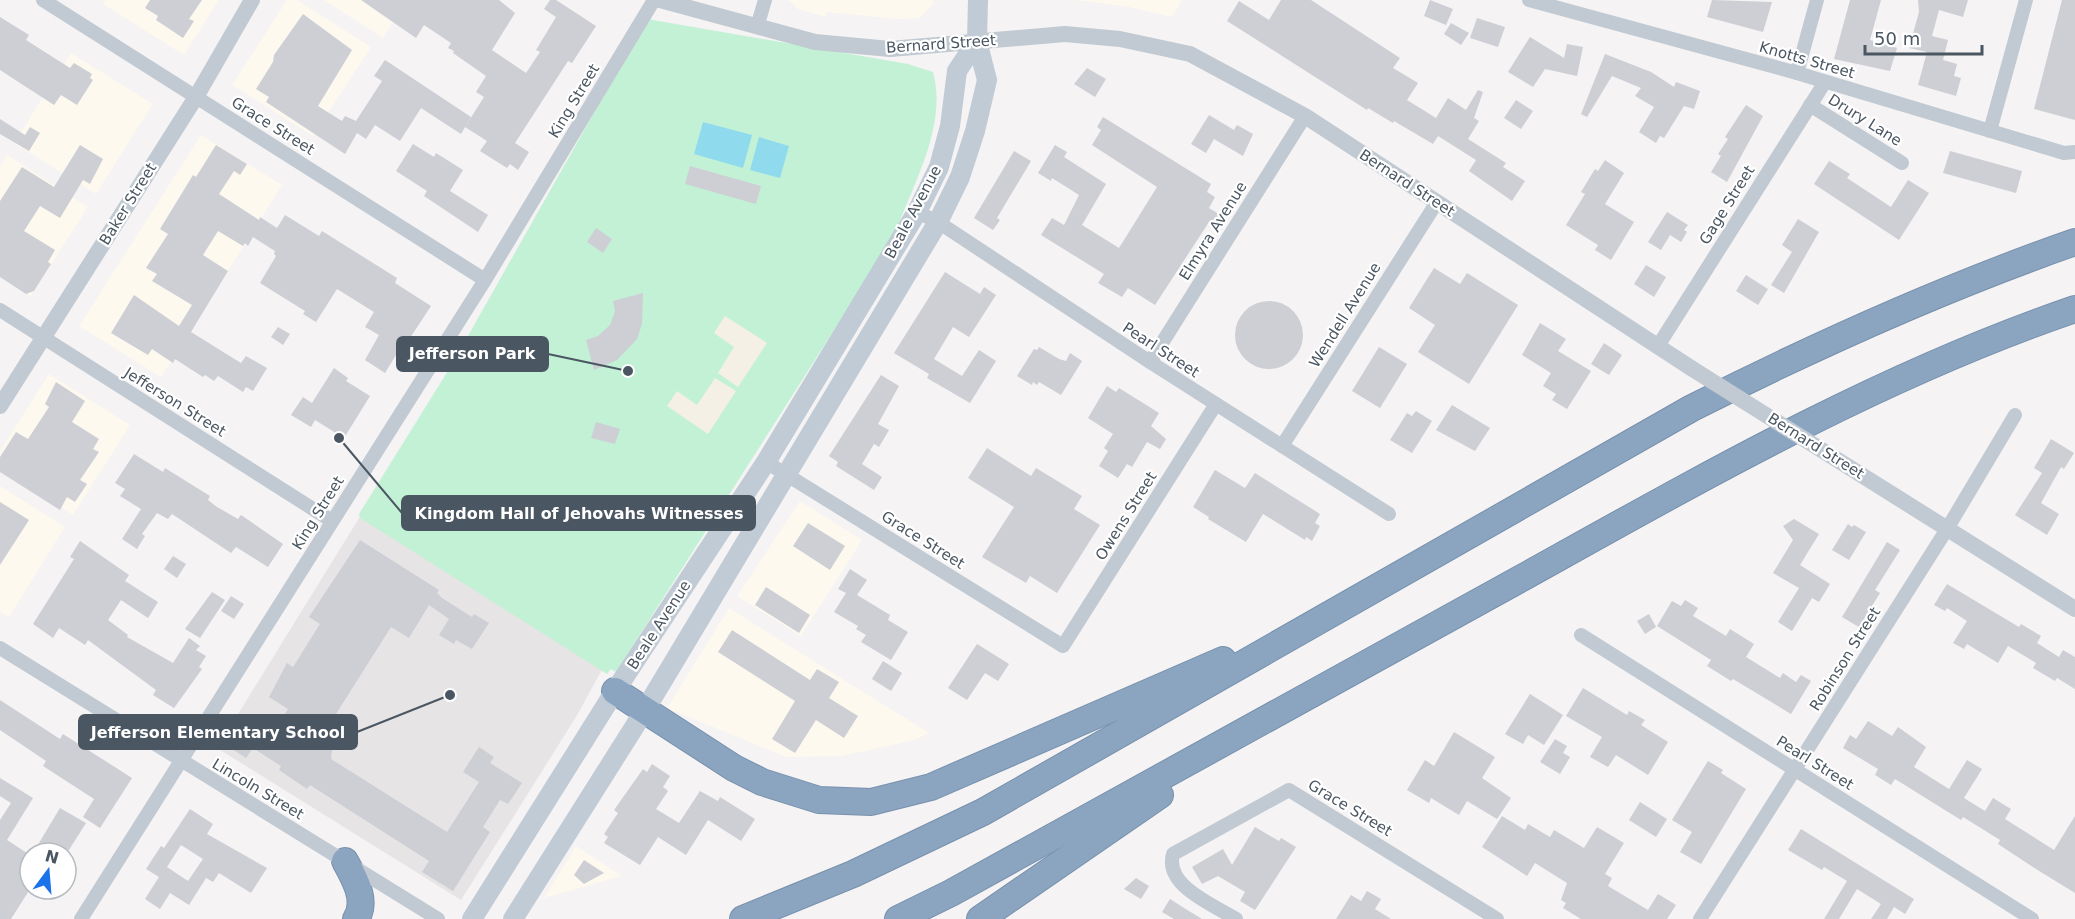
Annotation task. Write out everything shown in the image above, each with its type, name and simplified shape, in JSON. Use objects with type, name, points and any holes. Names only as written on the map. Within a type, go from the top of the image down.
[{"type":"highway","points":[[743,919],[853,874],[983,812],[1147,721],[1662,423],[1760,373],[1911,304],[2075,242]]},
{"type":"highway","points":[[898,919],[951,893],[1752,451],[1863,395],[2037,322],[2075,309]]},
{"type":"highway","points":[[615,691],[762,783],[819,800],[871,802],[931,787],[1325,616]]},
{"type":"highway","points":[[980,919],[1281,712]]},
{"type":"highway","points":[[345,861],[356,880],[360,896],[359,914],[356,919]]},
{"type":"main road","points":[[977,41],[978,0]]},
{"type":"main road","name":"Beale Avenue","points":[[472,919],[615,691],[766,462],[917,212],[939,167],[950,126],[957,71],[977,41]]},
{"type":"main road","name":"Beale Avenue","points":[[513,919],[645,710],[938,222],[963,167],[987,80],[977,41]]},
{"type":"street","name":"Grace Street","points":[[43,0],[485,280]]},
{"type":"street","name":"Baker Street","points":[[0,406],[196,96],[252,0]]},
{"type":"street","name":"King Street","points":[[81,919],[485,280],[654,0]]},
{"type":"street","name":"Bernard Street","points":[[660,0],[815,42],[890,49],[1065,34],[1145,43],[1190,54],[1305,116],[1691,368],[2075,609]]},
{"type":"street","points":[[757,27],[765,0]]},
{"type":"street","name":"Knotts Street","points":[[1529,0],[1825,82],[2064,153],[2075,152]]},
{"type":"street","points":[[1797,74],[1817,0]]},
{"type":"street","points":[[1990,131],[2026,0]]},
{"type":"street","name":"Gage Street","points":[[1658,346],[1825,82]]},
{"type":"street","name":"Drury Lane","points":[[1810,105],[1902,163]]},
{"type":"street","name":"Elmyra Avenue","points":[[1150,362],[1305,116]]},
{"type":"street","name":"Wendell Avenue","points":[[1282,446],[1437,202]]},
{"type":"street","name":"Pearl Street","points":[[917,212],[938,222],[1150,362],[1389,514]]},
{"type":"street","name":"Jefferson Street","points":[[0,310],[332,520]]},
{"type":"street","name":"Owens Street","points":[[1063,646],[1216,404]]},
{"type":"street","name":"Robinson Street","points":[[1700,919],[1947,529],[2015,415]]},
{"type":"street","name":"Grace Street","points":[[766,462],[1063,646]]},
{"type":"street","name":"Pearl Street","points":[[1581,635],[2032,919]]},
{"type":"street","name":"Lincoln Street","points":[[0,648],[180,762],[438,919]]},
{"type":"street","name":"Grace Street","points":[[1236,919],[1180,883],[1173,874],[1171,862],[1173,854],[1289,790],[1497,919]]},
{"type":"shaded area","points":[[105,0],[219,0],[184,55],[103,4]]},
{"type":"shaded area","points":[[287,0],[297,0],[371,47],[313,136],[232,85]]},
{"type":"shaded area","points":[[324,0],[407,0],[383,38]]},
{"type":"shaded area","points":[[788,0],[933,0],[934,3],[920,18],[897,19],[827,12],[825,17],[798,9]]},
{"type":"shaded area","points":[[1076,0],[1182,0],[1172,17],[1129,7]]},
{"type":"shaded area","points":[[71,53],[153,104],[96,194],[14,143]]},
{"type":"shaded area","points":[[201,135],[282,185],[161,377],[79,326]]},
{"type":"shaded area","points":[[7,155],[88,207],[31,296],[0,276],[0,166]]},
{"type":"shaded area","points":[[49,374],[130,425],[73,515],[0,469],[0,451]]},
{"type":"shaded area","points":[[0,486],[65,527],[9,617],[0,612]]},
{"type":"shaded area","points":[[800,501],[862,540],[801,636],[737,596]]},
{"type":"shaded area","points":[[361,515],[604,666],[576,717],[461,900],[217,748]]},
{"type":"shaded area","points":[[729,608],[929,733],[915,740],[841,756],[786,757],[667,708]]},
{"type":"shaded area","points":[[576,846],[622,876],[544,898]]},
{"type":"green space","points":[[647,19],[908,64],[933,72],[936,113],[926,156],[894,236],[616,672],[611,669],[607,674],[360,518],[359,514],[451,366]]},
{"type":"sand","points":[[725,316],[767,343],[738,387],[718,373],[734,347],[714,333]]},
{"type":"sand","points":[[715,378],[736,391],[708,434],[667,406],[677,391],[697,405]]},
{"type":"water","points":[[703,122],[752,135],[743,168],[694,154]]},
{"type":"water","points":[[759,137],[789,146],[780,178],[750,170]]},
{"type":"building","points":[[150,0],[202,0],[189,19],[194,21],[183,38],[156,20],[158,16],[145,8]]},
{"type":"building","points":[[361,0],[499,0],[515,13],[492,50],[526,73],[540,52],[536,50],[556,17],[544,9],[550,0],[556,0],[596,26],[572,63],[568,61],[515,143],[529,152],[518,170],[510,164],[507,168],[480,151],[487,141],[465,127],[484,97],[476,92],[486,76],[453,53],[454,51],[448,48],[451,43],[424,25],[416,38]]},
{"type":"building","points":[[1281,0],[1311,0],[1400,58],[1393,68],[1418,83],[1407,100],[1436,118],[1448,98],[1466,110],[1478,90],[1483,92],[1474,118],[1479,121],[1468,139],[1506,163],[1503,167],[1525,181],[1512,201],[1469,171],[1476,160],[1438,136],[1433,144],[1394,121],[1393,123],[1368,108],[1367,110],[1227,21],[1239,1],[1269,20]]},
{"type":"building","points":[[1430,0],[1453,9],[1446,25],[1424,16]]},
{"type":"building","points":[[1712,0],[1772,2],[1763,32],[1707,17]]},
{"type":"building","points":[[1850,0],[1881,0],[1870,40],[1897,48],[1890,71],[1834,59]]},
{"type":"building","points":[[1918,0],[1968,0],[1963,17],[1939,10],[1932,36],[1948,40],[1943,60],[1957,64],[1954,76],[1961,78],[1956,96],[1918,85],[1927,52],[1909,48],[1919,12]]},
{"type":"building","points":[[2062,0],[2075,0],[2075,120],[2034,109]]},
{"type":"building","points":[[303,14],[352,50],[318,106],[342,121],[345,116],[356,121],[382,81],[374,76],[385,60],[471,117],[461,134],[421,108],[400,141],[375,125],[366,139],[357,133],[345,154],[266,102],[269,97],[256,89],[273,62],[274,55]]},
{"type":"building","points":[[0,17],[29,35],[26,40],[70,68],[74,63],[92,74],[90,78],[93,80],[77,105],[61,95],[54,105],[0,70]]},
{"type":"building","points":[[1477,18],[1505,27],[1498,47],[1470,38]]},
{"type":"building","points":[[1451,23],[1469,33],[1461,45],[1444,34]]},
{"type":"building","points":[[1530,37],[1564,58],[1567,44],[1583,47],[1577,76],[1545,69],[1533,87],[1508,72]]},
{"type":"building","points":[[1605,54],[1651,72],[1674,87],[1676,82],[1700,91],[1694,109],[1684,106],[1664,138],[1660,136],[1656,143],[1639,132],[1654,107],[1635,96],[1641,88],[1612,76],[1587,117],[1581,114]]},
{"type":"building","points":[[1087,68],[1106,79],[1095,97],[1074,84]]},
{"type":"building","points":[[1516,100],[1533,111],[1521,129],[1504,118]]},
{"type":"building","points":[[1746,105],[1763,116],[1727,182],[1711,172],[1721,156],[1718,154],[1728,139],[1725,137]]},
{"type":"building","points":[[1209,115],[1234,130],[1237,125],[1253,134],[1243,156],[1214,139],[1206,153],[1191,144]]},
{"type":"building","points":[[1103,117],[1211,184],[1207,192],[1215,197],[1209,208],[1222,216],[1215,227],[1209,222],[1155,305],[1128,288],[1122,297],[1098,283],[1104,274],[1041,235],[1052,218],[1064,225],[1079,195],[1052,178],[1051,181],[1038,173],[1055,145],[1067,152],[1064,157],[1106,184],[1082,225],[1119,248],[1157,187],[1092,145],[1101,130],[1097,127]]},
{"type":"building","points":[[0,119],[25,135],[30,127],[40,133],[29,151],[0,134]]},
{"type":"building","points":[[413,144],[434,157],[436,153],[463,170],[450,191],[488,215],[478,232],[424,196],[427,191],[396,171]]},
{"type":"building","points":[[80,145],[103,159],[90,184],[83,180],[60,218],[40,206],[24,231],[55,250],[48,262],[51,264],[34,291],[26,294],[0,277],[0,201],[22,167],[54,187]]},
{"type":"building","points":[[216,145],[247,164],[240,175],[234,171],[219,194],[259,220],[260,217],[277,228],[285,215],[319,236],[322,231],[397,278],[395,283],[431,306],[410,338],[414,340],[403,358],[396,355],[385,373],[365,360],[379,335],[365,327],[374,312],[337,289],[316,322],[303,314],[305,311],[260,283],[276,256],[275,251],[253,237],[248,246],[245,243],[243,246],[218,231],[203,255],[228,271],[191,332],[241,363],[246,356],[267,368],[253,391],[246,387],[243,392],[218,376],[214,381],[205,375],[203,377],[175,359],[173,363],[152,349],[148,355],[111,333],[134,295],[179,326],[192,305],[152,281],[157,274],[146,268],[168,234],[160,229],[193,175],[196,177]]},
{"type":"building","points":[[1014,151],[1031,161],[997,218],[1000,220],[993,230],[974,218]]},
{"type":"building","points":[[1950,151],[2022,171],[2016,193],[1943,173]]},
{"type":"building","points":[[1605,160],[1624,173],[1605,204],[1634,222],[1611,260],[1595,250],[1598,245],[1566,225],[1585,194],[1581,192],[1595,169],[1598,171]]},
{"type":"building","points":[[1829,161],[1850,174],[1847,178],[1891,207],[1908,180],[1929,193],[1899,240],[1814,184]]},
{"type":"building","points":[[690,166],[761,186],[756,204],[685,184]]},
{"type":"building","points":[[1667,212],[1688,225],[1684,230],[1687,232],[1681,242],[1670,235],[1661,250],[1648,242]]},
{"type":"building","points":[[1798,219],[1819,232],[1784,293],[1771,285],[1792,252],[1782,245]]},
{"type":"building","points":[[596,228],[612,239],[603,253],[587,242]]},
{"type":"building","points":[[1646,265],[1666,277],[1654,297],[1634,284]]},
{"type":"building","points":[[1434,268],[1460,284],[1467,273],[1518,305],[1469,384],[1418,352],[1435,325],[1409,308]]},
{"type":"building","points":[[945,272],[980,294],[984,287],[996,295],[969,337],[953,327],[934,359],[962,376],[979,350],[996,361],[970,403],[927,378],[929,374],[894,353]]},
{"type":"building","points":[[1746,275],[1768,289],[1758,305],[1736,291]]},
{"type":"building","points":[[643,293],[642,324],[637,339],[617,360],[594,370],[586,340],[598,336],[610,325],[615,311],[613,301]]},
{"type":"building","points":[[1262,301],[1276,301],[1288,306],[1298,316],[1303,335],[1298,354],[1288,364],[1276,369],[1262,369],[1250,364],[1240,354],[1235,342],[1235,328],[1240,316],[1250,306]]},
{"type":"building","points":[[1540,323],[1566,339],[1558,351],[1591,371],[1567,409],[1552,400],[1556,394],[1543,386],[1551,373],[1522,355]]},
{"type":"building","points":[[278,327],[290,334],[283,345],[271,337]]},
{"type":"building","points":[[1604,343],[1622,355],[1609,375],[1591,364]]},
{"type":"building","points":[[1039,347],[1059,359],[1066,361],[1070,353],[1082,361],[1061,395],[1039,382],[1037,385],[1033,382],[1032,385],[1017,376],[1034,349],[1037,350]]},
{"type":"building","points":[[1379,347],[1407,364],[1380,408],[1352,391]]},
{"type":"building","points":[[334,368],[348,378],[346,381],[370,396],[344,438],[315,420],[311,427],[291,415],[303,397],[312,403]]},
{"type":"building","points":[[881,375],[899,386],[878,424],[889,430],[879,447],[874,444],[862,464],[882,477],[874,490],[836,466],[838,462],[829,456]]},
{"type":"building","points":[[56,382],[85,401],[72,422],[99,439],[93,449],[99,452],[80,480],[87,484],[75,502],[67,497],[60,510],[0,472],[0,457],[16,432],[28,439],[49,407],[45,404]]},
{"type":"building","points":[[1107,386],[1116,392],[1119,388],[1159,413],[1151,426],[1166,439],[1160,449],[1147,442],[1132,467],[1127,464],[1118,478],[1099,466],[1108,451],[1104,448],[1113,434],[1088,418]]},
{"type":"building","points":[[1452,405],[1490,428],[1475,451],[1436,430]]},
{"type":"building","points":[[1416,411],[1432,421],[1412,453],[1390,440],[1407,413],[1412,416]]},
{"type":"building","points":[[596,422],[620,429],[615,444],[591,438]]},
{"type":"building","points":[[2051,439],[2074,453],[2064,469],[2061,467],[2041,503],[2059,514],[2047,535],[2015,515],[2042,473],[2034,468]]},
{"type":"building","points":[[987,448],[1031,476],[1036,468],[1082,496],[1074,509],[1100,525],[1057,593],[1030,576],[1026,583],[982,557],[1014,507],[968,478]]},
{"type":"building","points":[[134,454],[163,472],[165,468],[210,496],[208,500],[217,507],[238,519],[241,515],[283,544],[268,567],[236,547],[231,553],[172,514],[168,519],[157,513],[142,534],[145,536],[137,549],[122,539],[141,509],[120,496],[125,489],[115,483]]},
{"type":"building","points":[[1215,470],[1245,488],[1255,473],[1320,514],[1315,523],[1320,526],[1312,541],[1306,537],[1305,540],[1263,514],[1246,542],[1208,519],[1209,517],[1193,507]]},
{"type":"building","points":[[0,502],[29,520],[0,565]]},
{"type":"building","points":[[1794,519],[1819,534],[1800,565],[1830,584],[1819,602],[1812,598],[1792,631],[1778,622],[1799,588],[1773,573],[1793,540],[1783,526]]},
{"type":"building","points":[[808,523],[845,546],[830,570],[793,546]]},
{"type":"building","points":[[1848,524],[1866,532],[1849,560],[1832,550]]},
{"type":"building","points":[[360,540],[439,590],[437,593],[442,598],[472,617],[474,614],[489,623],[472,649],[456,640],[454,644],[439,635],[449,619],[429,605],[409,638],[391,627],[329,725],[334,728],[331,759],[447,832],[479,782],[463,772],[479,747],[494,757],[490,763],[522,783],[508,804],[500,800],[483,827],[490,832],[453,891],[422,872],[429,861],[310,785],[307,789],[279,770],[281,766],[253,748],[246,758],[226,745],[243,718],[268,734],[271,730],[274,732],[288,709],[269,697],[287,663],[293,667],[320,624],[309,617]]},
{"type":"building","points":[[80,541],[129,575],[125,581],[158,602],[148,618],[121,600],[108,620],[128,635],[127,637],[173,663],[189,638],[200,646],[196,650],[206,656],[199,667],[202,669],[174,708],[153,695],[156,690],[88,640],[85,645],[59,628],[53,638],[33,624],[74,559],[70,557]]},
{"type":"building","points":[[1887,542],[1900,550],[1875,590],[1880,593],[1859,627],[1842,617]]},
{"type":"building","points":[[173,556],[186,564],[177,578],[164,569]]},
{"type":"building","points":[[850,569],[867,580],[857,595],[890,615],[888,620],[908,632],[891,660],[861,642],[866,635],[856,629],[858,626],[834,612],[846,593],[838,589]]},
{"type":"building","points":[[1947,584],[2019,627],[2021,624],[2041,636],[2037,643],[2059,657],[2063,650],[2075,657],[2075,689],[2033,668],[2036,663],[2008,646],[1998,663],[1967,644],[1964,649],[1953,643],[1967,621],[1947,608],[1945,611],[1934,605]]},
{"type":"building","points":[[766,587],[810,615],[799,633],[755,605]]},
{"type":"building","points":[[212,592],[225,600],[200,638],[185,629]]},
{"type":"building","points":[[231,596],[244,604],[234,619],[221,611]]},
{"type":"building","points":[[1685,600],[1698,608],[1693,616],[1726,636],[1730,629],[1754,644],[1746,657],[1780,678],[1783,673],[1796,682],[1801,675],[1811,681],[1791,714],[1707,666],[1711,660],[1657,626],[1672,601],[1681,606]]},
{"type":"building","points":[[1649,614],[1656,627],[1645,634],[1637,621]]},
{"type":"building","points":[[732,630],[810,680],[817,669],[839,682],[829,698],[858,716],[844,738],[816,720],[795,753],[772,739],[795,701],[718,652]]},
{"type":"building","points":[[977,644],[1009,664],[998,681],[985,673],[967,700],[948,688]]},
{"type":"building","points":[[883,661],[902,673],[891,691],[872,679]]},
{"type":"building","points":[[1583,688],[1627,715],[1629,711],[1645,720],[1641,725],[1668,742],[1648,775],[1616,755],[1608,767],[1590,757],[1602,737],[1566,716]]},
{"type":"building","points":[[1530,694],[1563,715],[1544,745],[1528,735],[1523,744],[1505,734]]},
{"type":"building","points":[[0,700],[60,739],[63,734],[132,778],[100,828],[83,817],[94,799],[43,766],[46,761],[0,730]]},
{"type":"building","points":[[1868,721],[1892,736],[1898,727],[1926,747],[1914,767],[1949,789],[1967,760],[1982,769],[1964,798],[1985,811],[1993,798],[2011,809],[2005,819],[2054,850],[2075,816],[2075,893],[1998,844],[2000,840],[1963,817],[1961,820],[1895,779],[1891,785],[1875,775],[1878,769],[1843,748],[1850,735],[1856,739]]},
{"type":"building","points":[[1454,732],[1495,757],[1482,778],[1511,798],[1497,819],[1467,801],[1459,815],[1431,798],[1429,803],[1407,790],[1425,760],[1434,766]]},
{"type":"building","points":[[1555,739],[1567,746],[1563,753],[1570,757],[1560,774],[1540,762]]},
{"type":"building","points":[[1708,761],[1723,770],[1721,773],[1746,789],[1701,864],[1680,852],[1692,832],[1672,820]]},
{"type":"building","points":[[652,764],[670,776],[663,787],[668,791],[656,809],[679,823],[700,791],[718,801],[720,797],[755,819],[741,841],[708,820],[686,855],[658,837],[640,865],[604,843],[608,837],[604,834],[618,813],[614,810],[643,769],[647,772]]},
{"type":"building","points":[[0,778],[33,798],[7,840],[18,847],[18,901],[22,901],[11,919],[0,919],[0,820],[11,803],[0,796]]},
{"type":"building","points":[[1640,802],[1667,819],[1656,837],[1629,820]]},
{"type":"building","points":[[60,808],[86,823],[75,841],[40,841]]},
{"type":"building","points":[[190,809],[213,824],[207,834],[267,868],[251,893],[219,873],[213,882],[206,878],[189,905],[170,893],[160,909],[145,899],[159,877],[146,869],[161,846],[164,848]],"holes":[[[181,845],[203,859],[188,881],[167,867]]]},
{"type":"building","points":[[1502,816],[1525,830],[1528,824],[1550,837],[1554,830],[1584,848],[1597,827],[1624,843],[1605,874],[1612,878],[1608,886],[1648,910],[1658,894],[1676,905],[1667,919],[1581,919],[1563,908],[1566,903],[1561,900],[1567,883],[1535,863],[1527,876],[1482,847]]},
{"type":"building","points":[[1255,827],[1279,841],[1281,838],[1296,847],[1255,910],[1240,901],[1245,892],[1218,876],[1202,884],[1192,867],[1223,849],[1232,865]]},
{"type":"building","points":[[1801,829],[1914,899],[1905,914],[1894,907],[1887,919],[1871,919],[1881,904],[1857,889],[1839,919],[1824,919],[1847,881],[1824,867],[1822,870],[1788,850]]},
{"type":"building","points":[[584,860],[604,873],[584,884],[574,875]]},
{"type":"building","points":[[1136,878],[1149,886],[1141,899],[1124,889]]},
{"type":"building","points":[[1367,891],[1381,899],[1375,909],[1391,919],[1336,919],[1351,895],[1361,901]]},
{"type":"building","points":[[1170,899],[1202,919],[1174,919],[1162,912]]},
{"type":"place","name":"Jefferson Park","points":[[628,371]]},
{"type":"place","name":"Kingdom Hall of Jehovahs Witnesses","points":[[339,438]]},
{"type":"place","name":"Jefferson Elementary School","points":[[450,695]]}]
